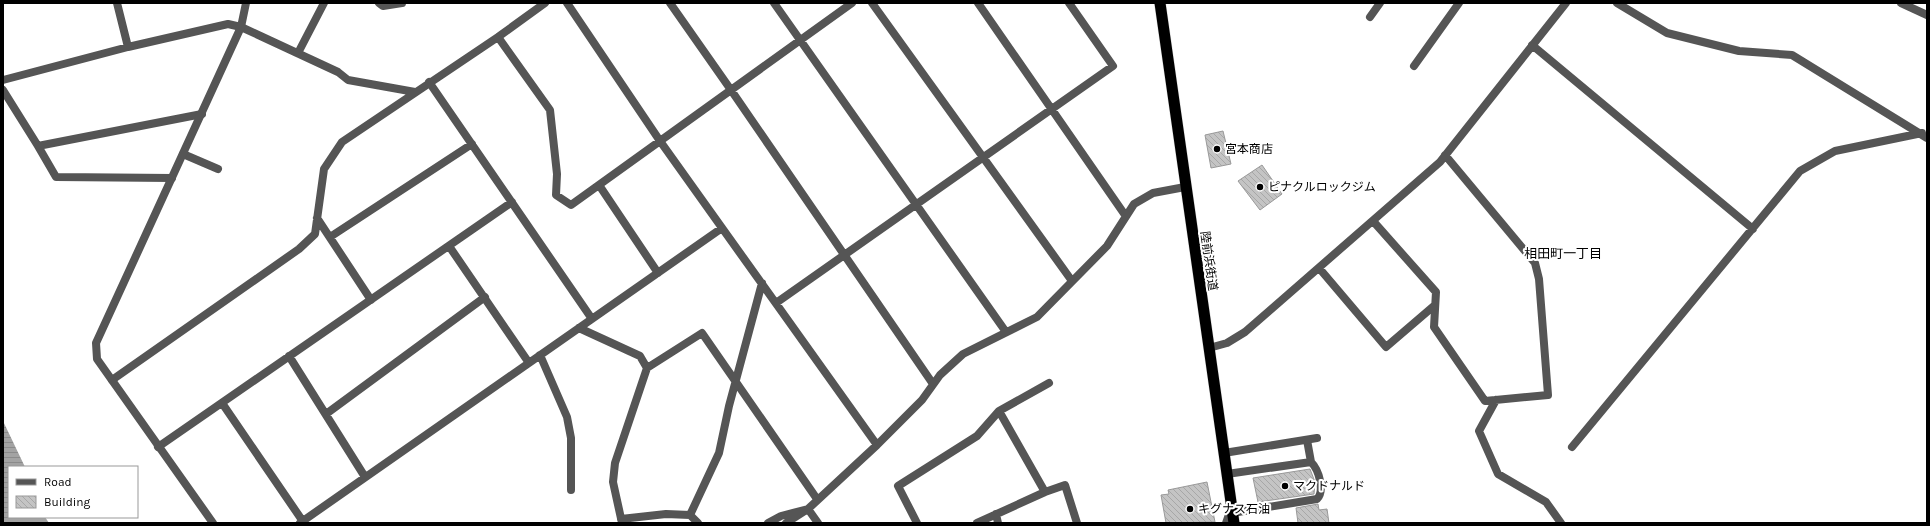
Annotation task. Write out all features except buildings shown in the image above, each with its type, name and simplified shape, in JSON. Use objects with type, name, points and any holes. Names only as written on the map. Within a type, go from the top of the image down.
[{"type":"highway","name":"陸前浜街道","points":[[1160,3],[1232,514]]},
{"type":"street","points":[[117,3],[128,47]]},
{"type":"street","points":[[213,523],[158,447],[98,359],[96,343],[241,28],[246,3]]},
{"type":"street","points":[[298,53],[324,3]]},
{"type":"street","points":[[379,3],[383,6],[402,3]]},
{"type":"street","points":[[112,380],[299,249],[315,234],[324,169],[342,142],[498,37],[545,3]]},
{"type":"street","points":[[567,3],[660,141],[877,445]]},
{"type":"street","points":[[670,3],[933,384]]},
{"type":"street","points":[[774,3],[1006,332]]},
{"type":"street","points":[[498,37],[550,110],[557,174],[556,195],[571,205],[852,3]]},
{"type":"street","points":[[872,3],[1072,281]]},
{"type":"street","points":[[978,3],[1125,215]]},
{"type":"street","points":[[776,304],[1113,66],[1069,3]]},
{"type":"street","points":[[1370,17],[1380,3]]},
{"type":"street","points":[[1414,66],[1458,3]]},
{"type":"street","points":[[1209,348],[1228,343],[1245,332],[1440,162],[1566,3]]},
{"type":"street","points":[[1617,3],[1667,33],[1739,51],[1792,55],[1924,136]]},
{"type":"street","points":[[1901,3],[1927,15]]},
{"type":"street","points":[[3,80],[128,47],[228,24],[241,28],[298,53],[338,72],[348,80],[415,92]]},
{"type":"street","points":[[1532,45],[1753,229]]},
{"type":"street","points":[[429,82],[592,319]]},
{"type":"street","points":[[3,90],[56,177],[172,178]]},
{"type":"street","points":[[38,146],[202,114]]},
{"type":"street","points":[[1572,447],[1800,172],[1835,151],[1924,136]]},
{"type":"street","points":[[330,237],[472,144]]},
{"type":"street","points":[[183,154],[218,169]]},
{"type":"street","points":[[1373,220],[1436,292],[1434,327],[1485,401],[1548,395],[1536,263],[1445,155]]},
{"type":"street","points":[[599,185],[658,273]]},
{"type":"street","points":[[786,523],[808,509],[817,499],[877,445],[922,400],[940,375],[963,354],[1037,316],[1107,246],[1125,215],[1141,198],[1153,193],[1185,187]]},
{"type":"street","points":[[158,447],[512,202]]},
{"type":"street","points":[[317,218],[371,300]]},
{"type":"street","points":[[222,403],[302,522],[722,228]]},
{"type":"street","points":[[449,246],[529,363]]},
{"type":"street","points":[[1319,268],[1386,347],[1435,305]]},
{"type":"street","points":[[690,515],[719,453],[735,382],[762,283]]},
{"type":"street","points":[[326,414],[485,297]]},
{"type":"street","points":[[579,328],[640,356],[647,368]]},
{"type":"street","points":[[698,523],[690,515],[666,514],[622,521],[613,482],[615,463],[647,368],[702,333],[817,499]]},
{"type":"street","points":[[540,355],[567,417],[571,438],[571,490]]},
{"type":"street","points":[[289,356],[365,477]]},
{"type":"street","points":[[917,523],[898,486],[977,436],[999,411],[1050,383]]},
{"type":"street","points":[[1496,400],[1479,431],[1498,474],[1546,502],[1561,523]]},
{"type":"street","points":[[999,411],[1045,492]]},
{"type":"street","points":[[1224,453],[1317,438]]},
{"type":"street","points":[[1226,523],[1232,514],[1317,499],[1321,495],[1316,466],[1312,462],[1307,440]]},
{"type":"street","points":[[1227,474],[1312,462]]},
{"type":"street","points":[[977,523],[1045,492],[1065,485],[1077,523]]},
{"type":"street","points":[[768,523],[781,516],[808,509]]},
{"type":"street","points":[[808,509],[818,523]]},
{"type":"street","points":[[996,514],[998,523]]},
{"type":"shaded area","points":[[3,421],[25,466],[8,466],[8,518],[46,518],[49,523],[3,523]]},
{"type":"place","name":"宮本商店","points":[[1217,149]]},
{"type":"place","name":"ピナクルロックジム","points":[[1260,187]]},
{"type":"place","name":"マクドナルド","points":[[1285,486]]},
{"type":"place","name":"キグナス石油","points":[[1190,509]]},
{"type":"district","name":"相田町一丁目","points":[[1563,253]]}]
